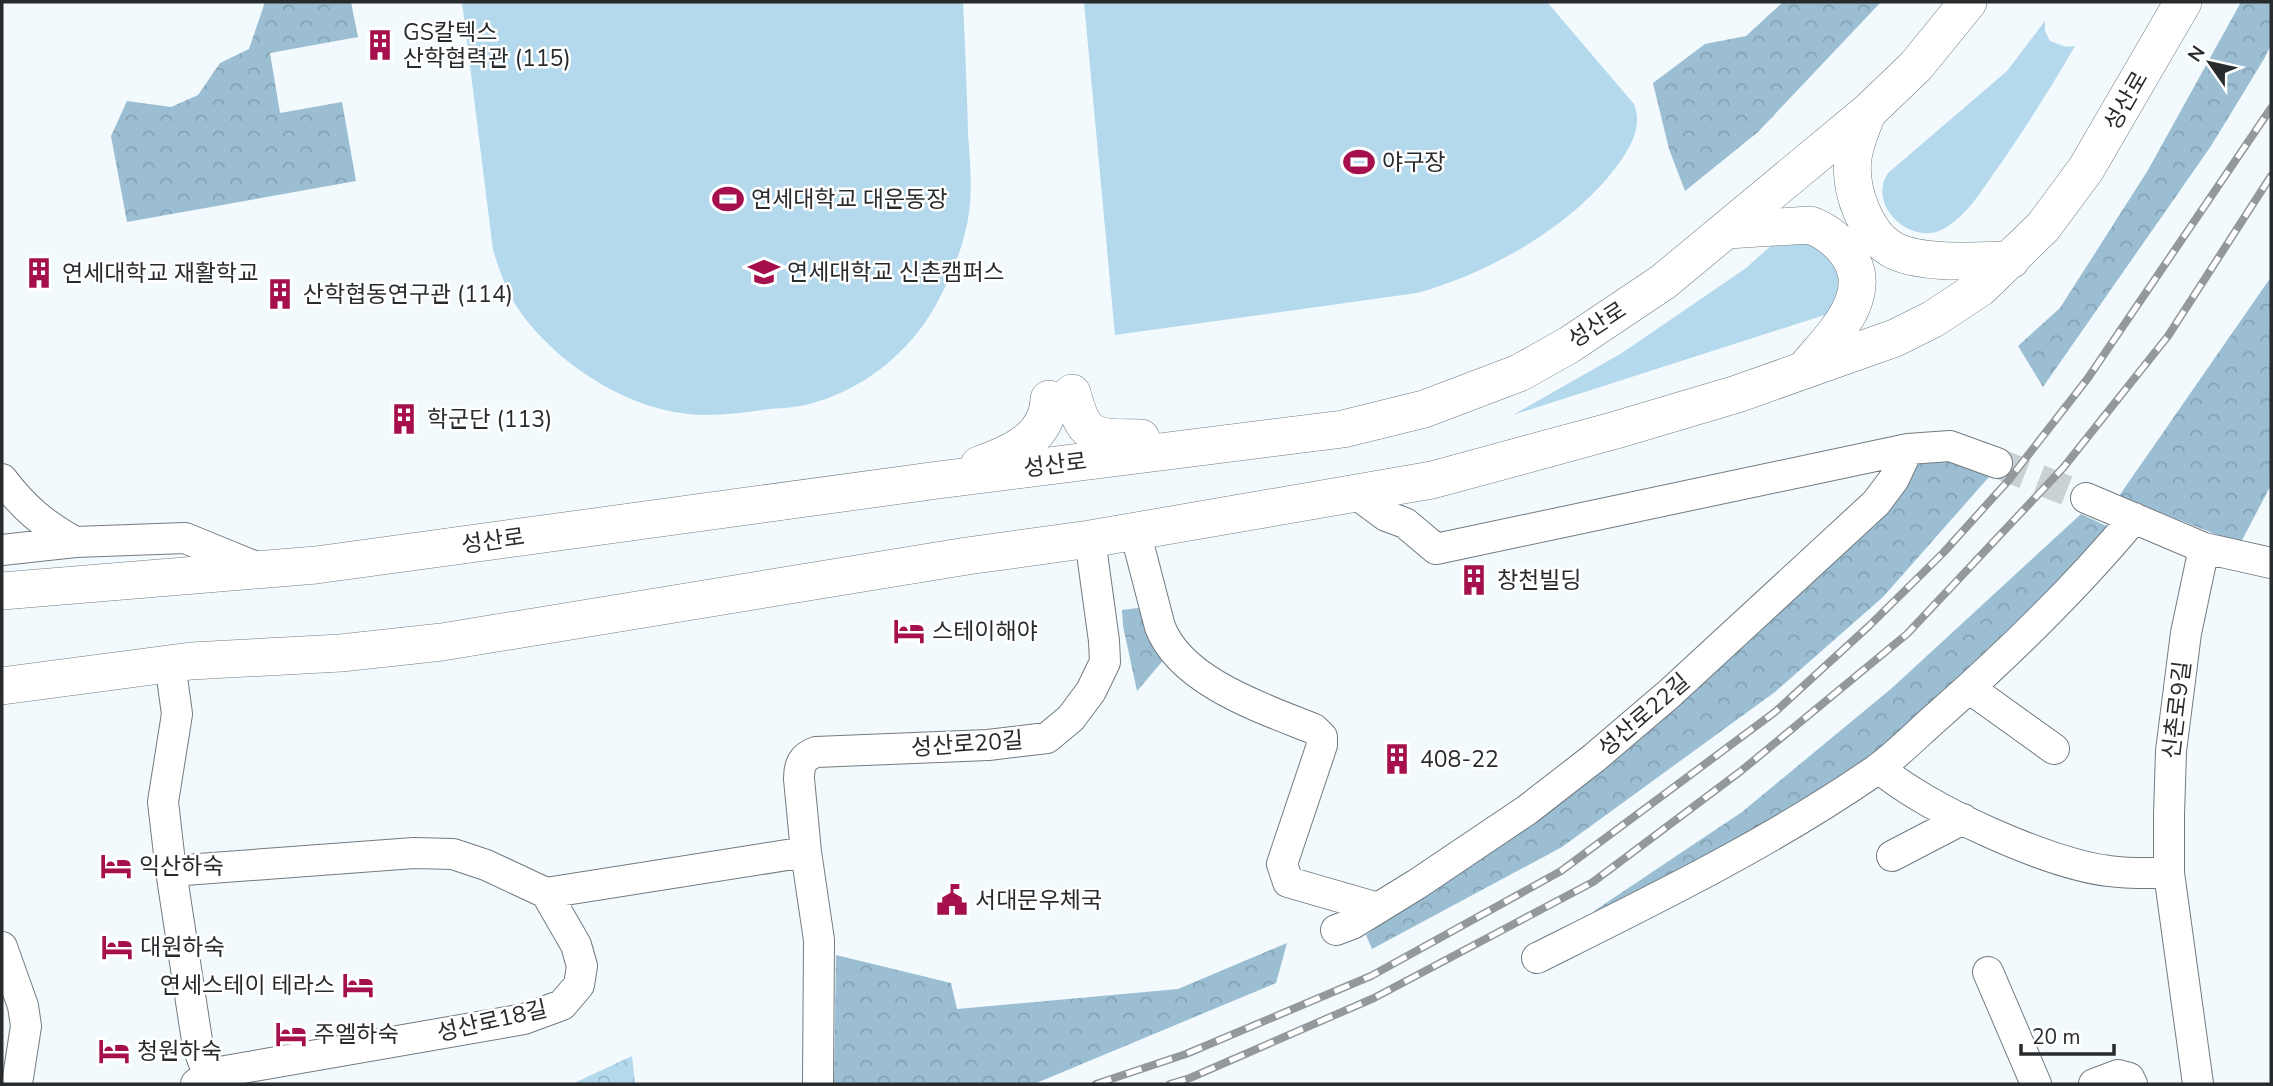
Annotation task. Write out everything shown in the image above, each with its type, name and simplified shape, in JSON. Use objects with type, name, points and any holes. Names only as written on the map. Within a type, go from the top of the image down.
[{"type":"main road","name":"성산로","points":[[2,591],[316,565],[938,480],[1343,429],[1424,409],[1505,380],[1569,345],[1663,282],[1868,112],[1916,66],[1968,2]]},
{"type":"main road","name":"성산로","points":[[2,686],[170,663],[341,653],[442,642],[1090,539],[1432,480],[1616,430],[1803,371],[1895,338],[1933,319],[1987,282],[2043,227],[2086,169],[2183,2]]},
{"type":"main road","points":[[1868,112],[1853,159],[1854,186],[1860,205],[1875,234],[1898,252],[1922,258],[2011,260]]},
{"type":"main road","points":[[1727,230],[1810,225],[1821,229],[1840,243],[1854,263],[1857,292],[1846,319],[1803,371]]},
{"type":"main road","points":[[938,480],[1019,447],[1044,424],[1049,410],[1060,396],[1091,433],[1103,437],[1243,441]]},
{"type":"street","points":[[1355,493],[1387,516],[1405,523],[1436,549],[1908,449],[1950,446],[1997,463]]},
{"type":"street","name":"성산로22길","points":[[1336,930],[1352,924],[1378,908],[1527,810],[1632,726],[1876,503],[1894,479],[1908,449]]},
{"type":"street","points":[[2,479],[20,503],[44,524],[75,542]]},
{"type":"street","points":[[2086,498],[2204,548],[2271,563]]},
{"type":"street","points":[[1537,958],[1720,866],[1879,768],[1969,688],[2071,591],[2134,518]]},
{"type":"street","points":[[1135,531],[1160,627],[1174,650],[1200,674],[1226,691],[1314,729],[1322,737],[1322,746],[1282,864],[1288,882],[1378,908]]},
{"type":"street","points":[[2,550],[75,542],[185,538],[261,569]]},
{"type":"street","name":"성산로20길","points":[[818,1084],[819,940],[806,852],[799,769],[807,755],[816,752],[1017,743],[1047,738],[1072,718],[1091,691],[1105,662],[1090,539]]},
{"type":"street","name":"신촌로9길","points":[[2198,1084],[2169,873],[2171,751],[2186,634],[2204,548]]},
{"type":"street","name":"성산로18길","points":[[170,663],[177,714],[163,803],[202,1079],[524,1019],[562,1005],[579,985],[582,966],[576,945],[546,893]]},
{"type":"street","points":[[1969,688],[2054,749]]},
{"type":"street","points":[[1879,768],[1915,794],[2019,844],[2080,865],[2108,871],[2169,873]]},
{"type":"street","points":[[1892,856],[1963,819]]},
{"type":"street","points":[[171,871],[369,854],[453,854],[486,865],[546,893],[806,852]]},
{"type":"street","points":[[2,947],[23,1006],[26,1026],[17,1084]]},
{"type":"street","points":[[1988,972],[2036,1084]]},
{"type":"street","points":[[2094,1084],[2118,1075],[2129,1078],[2132,1084]]},
{"type":"green space","points":[[265,2],[351,2],[358,37],[270,53],[280,113],[342,102],[356,181],[127,222],[111,136],[127,101],[171,107],[198,95],[220,63],[249,49]]},
{"type":"green space","name":"연세대학교 대운동장","points":[[462,2],[963,2],[970,209],[956,260],[929,317],[888,363],[854,386],[811,404],[722,414],[680,413],[653,407],[602,385],[557,352],[538,333],[516,306],[501,275],[493,250]]},
{"type":"green space","name":"야구장","points":[[1084,2],[1547,2],[1634,104],[1637,126],[1622,159],[1582,204],[1531,242],[1474,273],[1417,293],[1115,335]]},
{"type":"green space","points":[[1783,2],[1881,2],[1758,132],[1685,191],[1669,149],[1653,83],[1705,44],[1746,36]]},
{"type":"green space","points":[[2241,2],[2271,2],[2271,45],[2264,59],[2211,146],[2043,387],[2018,346],[2060,308],[2148,170]]},
{"type":"green space","points":[[2045,21],[2045,31],[2050,41],[2066,47],[2075,46],[2015,142],[1972,203],[1953,223],[1932,233],[1907,228],[1888,210],[1883,198],[1883,186],[1888,173],[2007,71]]},
{"type":"green space","points":[[1802,237],[1846,266],[1834,312],[1513,415],[1622,353],[1746,268],[1775,242]]},
{"type":"green space","points":[[2271,277],[2271,485],[2240,544],[2119,496]]},
{"type":"green space","points":[[1943,453],[1996,469],[1883,597],[1775,692],[1562,847],[1372,949],[1366,935],[1600,765],[1915,456]]},
{"type":"green space","points":[[2081,514],[2115,530],[2091,559],[1888,744],[1789,816],[1597,919],[1594,911],[1742,812],[1892,688]]},
{"type":"green space","points":[[1146,607],[1166,657],[1137,691],[1122,610]]},
{"type":"green space","points":[[1287,943],[1276,983],[1034,1084],[834,1084],[836,955],[951,983],[957,1009],[1178,989]]},
{"type":"green space","points":[[632,1056],[635,1084],[572,1084]]},
{"type":"tunnel","points":[[1997,463],[2086,498]]},
{"type":"railway","points":[[1096,1084],[1186,1054],[1371,976],[1561,871],[1775,712],[1869,626],[1944,552],[2008,481],[2088,378],[2271,108]]},
{"type":"railway","points":[[1170,1084],[1190,1078],[1374,998],[1593,882],[1741,771],[1907,634],[2063,468],[2168,336],[2271,176]]},
{"type":"place","name":"GS칼텍스 산학협력관 (115)","points":[[380,45]]},
{"type":"place","name":"야구장","points":[[1359,162]]},
{"type":"place","name":"연세대학교 대운동장","points":[[728,199]]},
{"type":"place","name":"연세대학교 신촌캠퍼스","points":[[764,272]]},
{"type":"place","name":"연세대학교 재활학교","points":[[39,273]]},
{"type":"place","name":"산학협동연구관 (114)","points":[[280,294]]},
{"type":"place","name":"학군단 (113)","points":[[404,419]]},
{"type":"place","name":"창천빌딩","points":[[1474,580]]},
{"type":"place","name":"스테이해야","points":[[909,631]]},
{"type":"place","name":"408-22","points":[[1397,759]]},
{"type":"place","name":"익산하숙","points":[[116,866]]},
{"type":"place","name":"서대문우체국","points":[[952,900]]},
{"type":"place","name":"대원하숙","points":[[117,947]]},
{"type":"place","name":"연세스테이 테라스","points":[[358,985]]},
{"type":"place","name":"주엘하숙","points":[[291,1034]]},
{"type":"place","name":"청원하숙","points":[[114,1051]]}]
